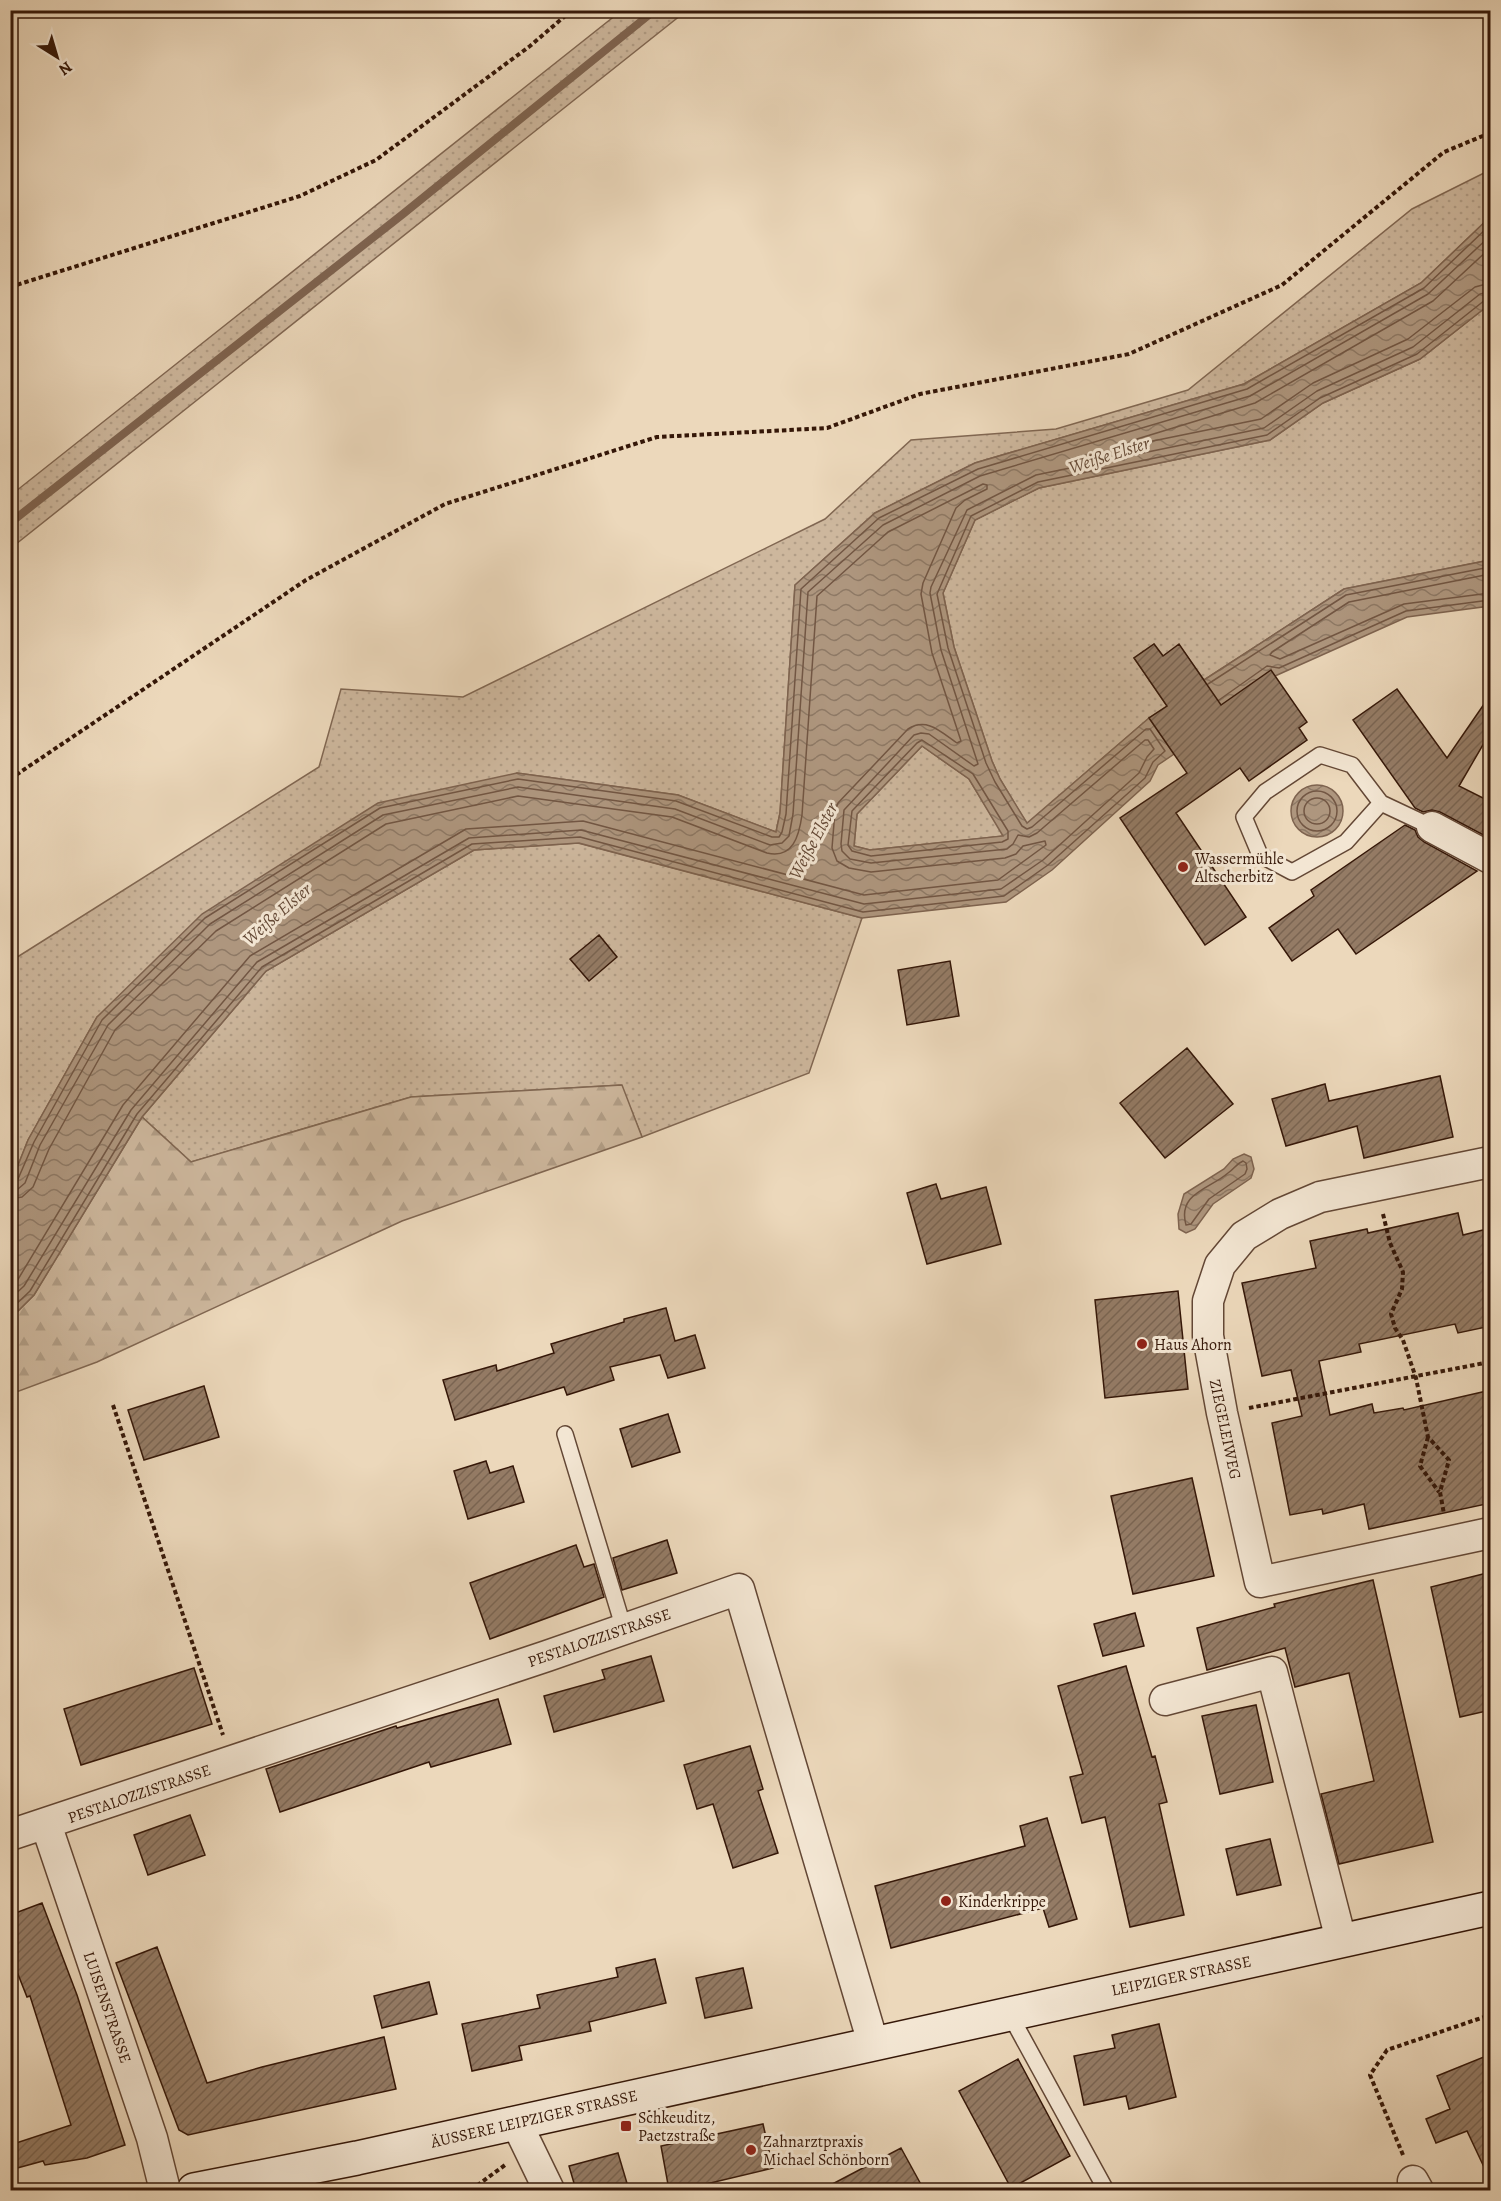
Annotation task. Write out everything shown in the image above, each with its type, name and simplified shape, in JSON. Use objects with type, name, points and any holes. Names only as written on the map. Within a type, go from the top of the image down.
[{"type":"street","points":[[1432,827],[1491,858]]},
{"type":"street","name":"ZIEGELEIWEG","points":[[1491,1162],[1320,1197],[1281,1214],[1244,1236],[1220,1265],[1208,1301],[1208,1336],[1222,1413],[1260,1582],[1491,1533]]},
{"type":"street","name":"PESTALOZZISTRASSE","points":[[10,1835],[739,1589],[873,2043]]},
{"type":"street","points":[[1165,1700],[1272,1672],[1333,1917],[1341,1940]]},
{"type":"street","name":"LUISENSTRASSE","points":[[46,1824],[152,2138],[165,2190]]},
{"type":"street","name":"LEIPZIGER STRASSE","points":[[873,2043],[1491,1908]]},
{"type":"street","name":"ÄUSSERE LEIPZIGER STRASSE","points":[[194,2190],[346,2160],[522,2135],[873,2043]]},
{"type":"street","points":[[522,2135],[549,2190]]},
{"type":"lane","points":[[1382,803],[1346,842],[1292,872],[1260,855],[1245,817],[1265,792],[1320,754],[1352,765],[1382,803],[1432,827]]},
{"type":"lane","points":[[565,1434],[624,1629]]},
{"type":"lane","points":[[1009,2013],[1106,2190]]},
{"type":"path","points":[[10,286],[300,196],[376,160],[530,46],[572,10]]},
{"type":"path","points":[[10,779],[306,580],[445,504],[657,437],[827,428],[920,394],[1129,354],[1281,285],[1444,152],[1491,133]]},
{"type":"path","points":[[1376,1186],[1390,1243],[1403,1272],[1402,1289],[1391,1314],[1416,1378],[1428,1437],[1420,1466],[1440,1492],[1450,1541]]},
{"type":"path","points":[[1222,1413],[1491,1362]]},
{"type":"path","points":[[113,1405],[231,1762]]},
{"type":"path","points":[[1428,1437],[1449,1460],[1440,1492]]},
{"type":"path","points":[[1415,2186],[1371,2075],[1387,2050],[1491,2015]]},
{"type":"path","points":[[471,2190],[522,2135]]},
{"type":"green space","points":[[621,11],[686,11],[11,548],[11,495]]},
{"type":"green space","points":[[1490,170],[1490,217],[1421,283],[1244,384],[975,463],[875,513],[795,585],[780,813],[776,832],[678,795],[517,773],[97,1017],[28,1140],[11,1183],[11,961],[319,767],[341,689],[463,697],[825,519],[911,440],[1056,429],[1188,390],[1412,209]]},
{"type":"green space","points":[[1490,304],[1490,560],[1344,589],[1204,680],[1179,645],[1163,656],[1154,644],[1134,658],[1167,706],[1149,718],[1027,824],[992,761],[954,647],[943,593],[975,520],[1039,488],[1270,440],[1323,403],[1420,359]]},
{"type":"green space","points":[[922,746],[969,779],[1004,836],[870,850],[854,846],[857,814]]},
{"type":"green space","points":[[578,843],[862,918],[809,1073],[642,1137],[621,1085],[411,1097],[191,1162],[142,1117],[266,971],[474,850]]},
{"type":"green space","points":[[622,1085],[642,1137],[402,1221],[97,1362],[11,1394],[11,1318],[34,1295],[142,1117],[191,1162],[411,1097]]},
{"type":"water","name":"Weiße Elster","points":[[1490,217],[1490,304],[1420,359],[1323,403],[1270,440],[1039,488],[975,520],[943,593],[954,647],[992,761],[1000,779],[1027,823],[1149,718],[1174,754],[1158,765],[1150,781],[1052,870],[1006,902],[862,918],[579,843],[474,850],[266,971],[142,1117],[34,1295],[11,1318],[11,1183],[28,1140],[97,1017],[202,914],[378,803],[517,773],[678,795],[776,832],[780,813],[795,585],[875,513],[975,463],[1244,384],[1421,283]],"holes":[[[922,746],[969,779],[1003,836],[870,850],[854,846],[857,814]]]},
{"type":"water","points":[[1490,560],[1490,606],[1407,617],[1275,676],[1202,719],[1204,680],[1344,589]]},
{"type":"water","points":[[1312,785],[1322,785],[1336,792],[1343,811],[1336,830],[1322,837],[1312,837],[1302,833],[1295,826],[1291,816],[1291,806],[1295,796],[1302,789]]},
{"type":"water","points":[[1244,1154],[1251,1157],[1254,1169],[1251,1178],[1213,1204],[1195,1229],[1186,1233],[1179,1229],[1178,1214],[1184,1194],[1224,1169],[1233,1159]]},
{"type":"building","points":[[1154,644],[1163,656],[1179,644],[1221,705],[1271,670],[1307,722],[1299,728],[1307,740],[1249,781],[1240,768],[1176,813],[1246,917],[1205,945],[1120,818],[1187,773],[1149,718],[1167,706],[1134,658]]},
{"type":"building","points":[[1397,689],[1447,758],[1491,694],[1491,731],[1459,786],[1491,802],[1491,839],[1440,812],[1432,810],[1423,812],[1415,808],[1353,720]]},
{"type":"building","points":[[1405,825],[1415,830],[1424,842],[1477,871],[1356,954],[1338,929],[1292,961],[1269,928],[1314,896],[1311,890]]},
{"type":"building","points":[[599,935],[617,957],[589,981],[570,959]]},
{"type":"building","points":[[950,961],[959,1016],[907,1025],[898,970]]},
{"type":"building","points":[[1187,1048],[1233,1104],[1165,1158],[1120,1103]]},
{"type":"building","points":[[1440,1076],[1453,1137],[1364,1158],[1357,1126],[1286,1146],[1272,1099],[1325,1084],[1329,1101]]},
{"type":"building","points":[[936,1184],[941,1199],[986,1187],[1001,1244],[927,1264],[907,1193]]},
{"type":"building","points":[[1458,1213],[1463,1235],[1491,1228],[1491,1326],[1458,1333],[1455,1324],[1359,1344],[1361,1352],[1319,1361],[1330,1415],[1372,1404],[1374,1413],[1403,1408],[1404,1410],[1491,1390],[1491,1503],[1369,1529],[1364,1504],[1323,1514],[1322,1509],[1290,1515],[1272,1423],[1302,1416],[1291,1370],[1262,1376],[1242,1283],[1316,1268],[1310,1241],[1367,1229],[1368,1233]]},
{"type":"building","name":"Haus Ahorn","points":[[1178,1291],[1188,1389],[1105,1398],[1095,1300]]},
{"type":"building","points":[[666,1308],[675,1341],[695,1335],[705,1368],[668,1378],[660,1355],[610,1367],[614,1380],[567,1395],[564,1387],[455,1420],[443,1380],[496,1365],[497,1371],[554,1353],[551,1344],[624,1322],[624,1319]]},
{"type":"building","points":[[204,1386],[219,1437],[144,1460],[128,1410]]},
{"type":"building","points":[[668,1414],[680,1452],[632,1467],[620,1429]]},
{"type":"building","points":[[486,1461],[490,1473],[513,1466],[524,1502],[468,1519],[454,1471]]},
{"type":"building","points":[[1192,1478],[1214,1576],[1133,1594],[1111,1496]]},
{"type":"building","points":[[667,1540],[677,1573],[622,1590],[613,1558]]},
{"type":"building","points":[[576,1545],[584,1567],[594,1564],[604,1597],[490,1639],[470,1583]]},
{"type":"building","points":[[1491,1572],[1491,1710],[1460,1717],[1431,1587]]},
{"type":"building","points":[[1373,1580],[1433,1842],[1339,1864],[1321,1794],[1374,1781],[1349,1673],[1295,1687],[1285,1648],[1207,1670],[1197,1628],[1275,1607],[1274,1604]]},
{"type":"building","points":[[1135,1613],[1144,1646],[1103,1656],[1094,1624]]},
{"type":"building","points":[[651,1656],[664,1701],[554,1732],[544,1696],[605,1679],[602,1670]]},
{"type":"building","points":[[1126,1666],[1167,1802],[1159,1804],[1184,1915],[1130,1927],[1105,1817],[1082,1823],[1070,1777],[1083,1774],[1058,1686]]},
{"type":"building","points":[[194,1668],[212,1724],[81,1765],[64,1709]]},
{"type":"building","points":[[498,1699],[511,1744],[431,1767],[429,1762],[280,1812],[266,1769],[396,1726],[397,1728]]},
{"type":"building","points":[[1256,1705],[1273,1782],[1220,1794],[1202,1716]]},
{"type":"building","points":[[750,1746],[763,1789],[758,1791],[778,1853],[733,1868],[713,1804],[697,1809],[684,1765]]},
{"type":"building","points":[[190,1815],[205,1855],[148,1875],[134,1835]]},
{"type":"building","name":"Kinderkrippe","points":[[1047,1818],[1077,1919],[1049,1927],[1043,1908],[891,1948],[875,1886],[1025,1846],[1020,1826]]},
{"type":"building","points":[[1270,1839],[1281,1885],[1237,1895],[1226,1849]]},
{"type":"building","points":[[42,1903],[77,1995],[125,2145],[87,2158],[45,2165],[43,2161],[10,2170],[10,2145],[71,2125],[30,1996],[27,1997],[10,1954],[10,1915]]},
{"type":"building","points":[[157,1947],[207,2083],[384,2037],[396,2089],[188,2135],[179,2130],[116,1963]]},
{"type":"building","points":[[655,1959],[666,2003],[589,2022],[591,2031],[519,2046],[522,2060],[472,2071],[462,2024],[540,2008],[537,1995],[618,1977],[616,1968]]},
{"type":"building","points":[[743,1968],[752,2008],[705,2018],[696,1978]]},
{"type":"building","points":[[429,1982],[437,2014],[382,2028],[374,1996]]},
{"type":"building","points":[[1159,2024],[1176,2097],[1129,2109],[1126,2096],[1084,2105],[1074,2056],[1115,2048],[1112,2035]]},
{"type":"building","points":[[1491,2054],[1491,2182],[1467,2131],[1436,2143],[1426,2119],[1450,2109],[1437,2076]]},
{"type":"building","points":[[1018,2059],[1070,2156],[1011,2188],[959,2091]]},
{"type":"building","points":[[763,2124],[773,2168],[681,2190],[669,2190],[661,2146]]},
{"type":"building","points":[[901,2148],[924,2190],[821,2190]]},
{"type":"building","points":[[618,2153],[629,2190],[576,2190],[569,2166]]},
{"type":"waterway","points":[[10,523],[403,214],[655,10]]},
{"type":"place","name":"Wassermühle Altscherbitz","points":[[1183,867]]},
{"type":"place","name":"Haus Ahorn","points":[[1142,1344]]},
{"type":"place","name":"Kinderkrippe","points":[[946,1901]]},
{"type":"place","name":"Schkeuditz, Paetzstraße","points":[[626,2126]]},
{"type":"place","name":"Zahnarztpraxis Michael Schönborn","points":[[751,2150]]}]
